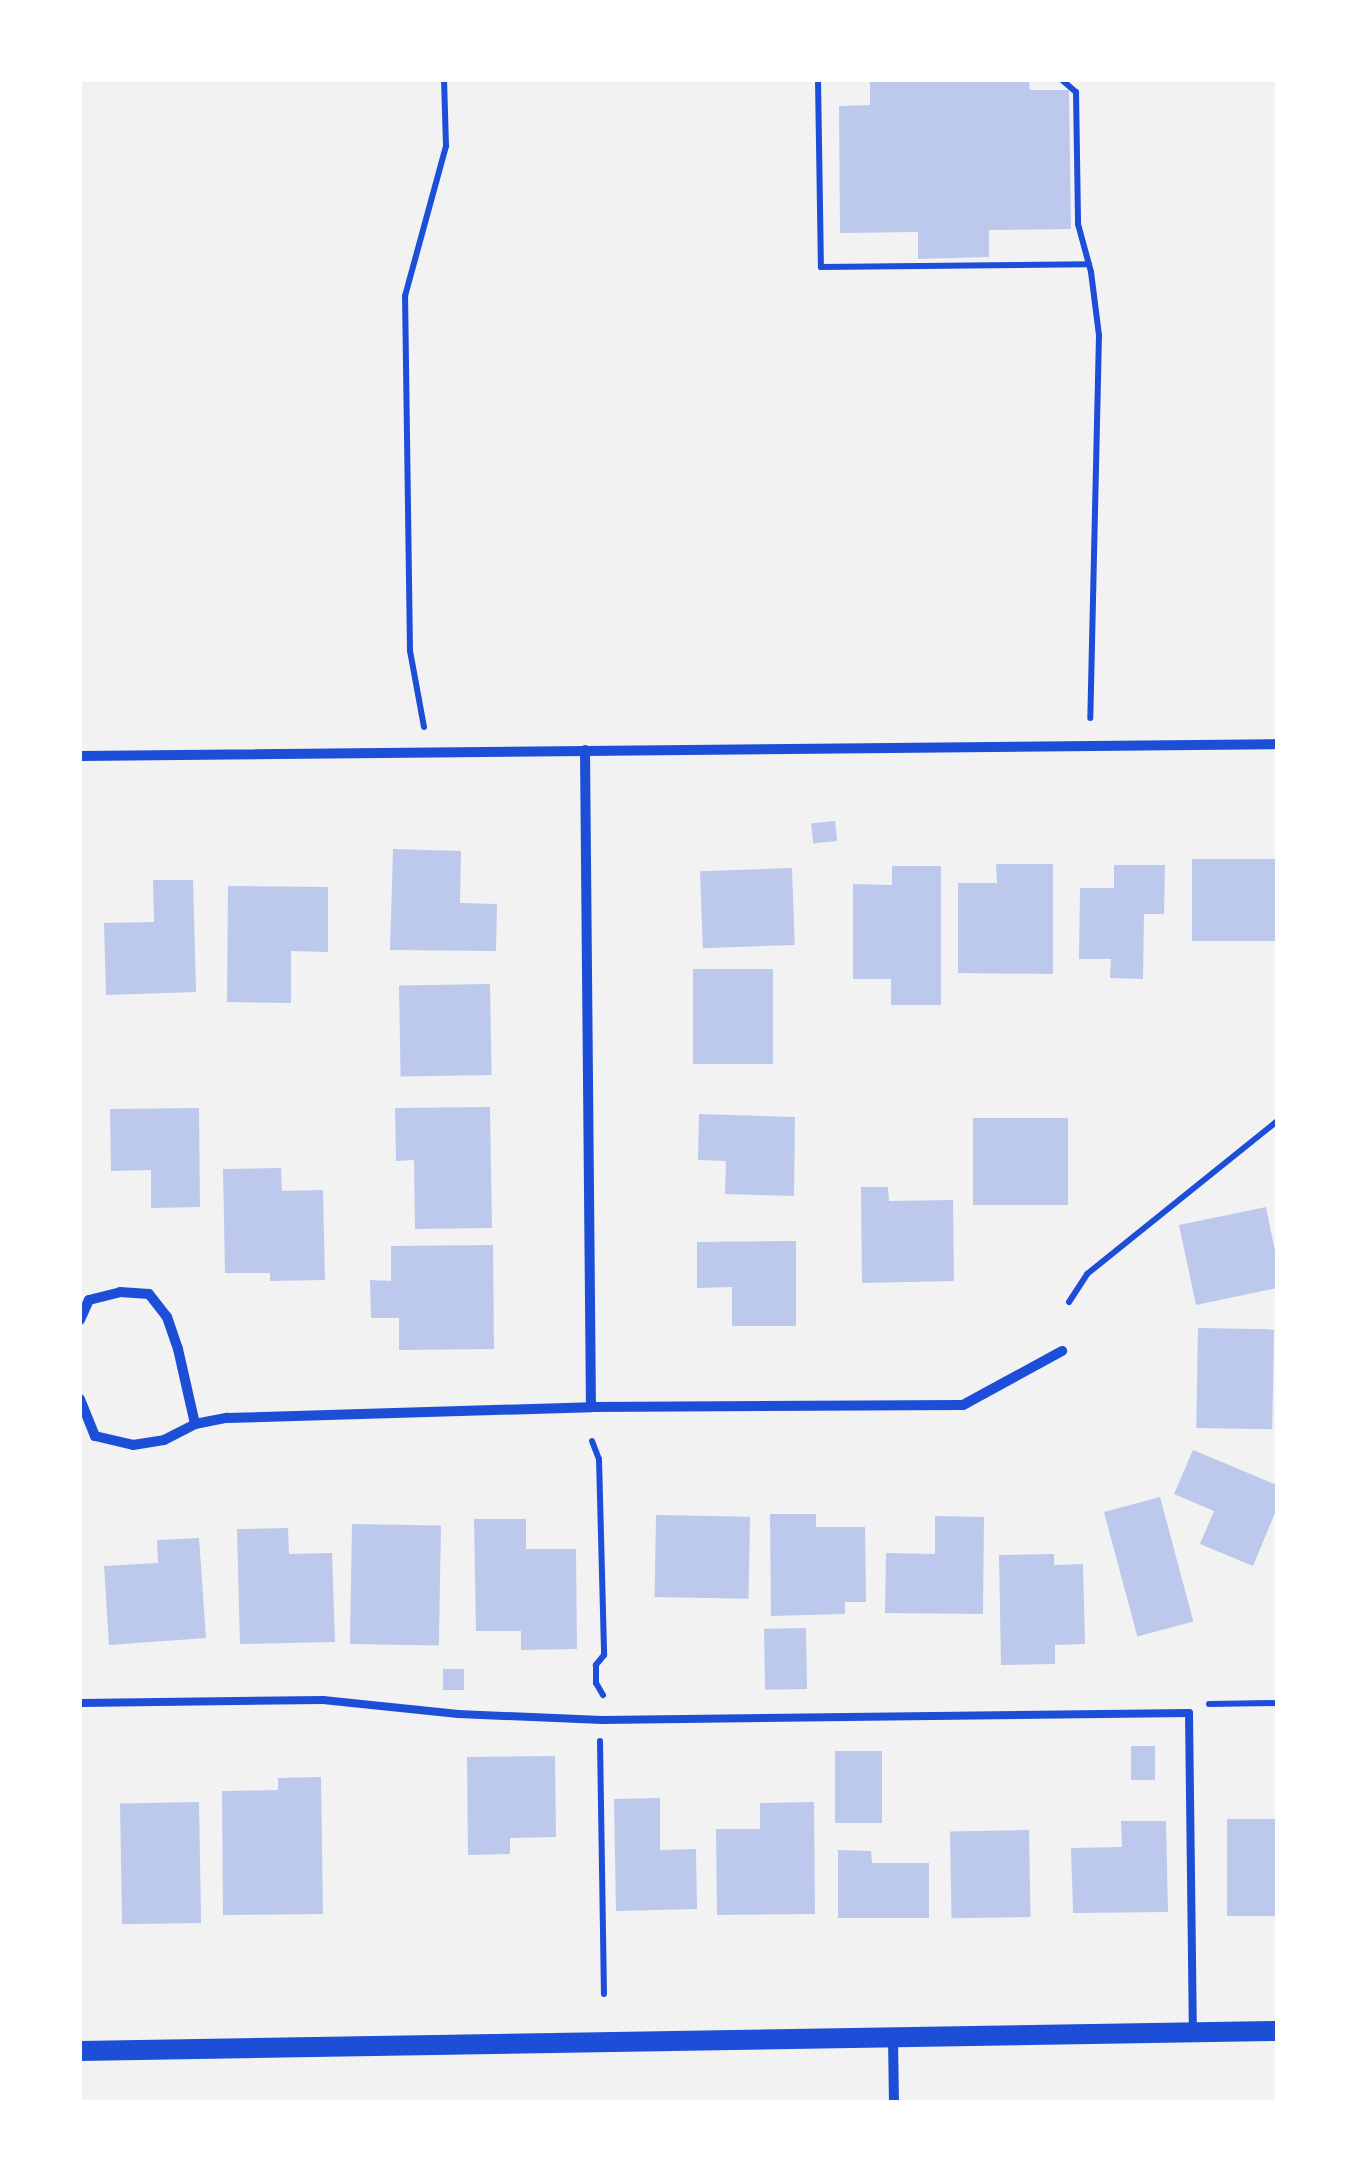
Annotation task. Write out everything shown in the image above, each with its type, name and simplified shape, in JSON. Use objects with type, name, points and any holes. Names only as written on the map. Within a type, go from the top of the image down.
[{"type":"main road","points":[[80,2052],[1277,2032]]},
{"type":"street","points":[[80,756],[1277,744]]},
{"type":"street","points":[[585,750],[591,1407]]},
{"type":"street","points":[[80,1320],[89,1300],[120,1292],[148,1294],[167,1317],[195,1424]]},
{"type":"street","points":[[80,1400],[95,1436],[133,1445],[164,1440],[195,1424],[227,1418],[591,1407],[963,1406],[1062,1351]]},
{"type":"street","points":[[893,2039],[894,2102]]},
{"type":"lane","points":[[80,1703],[324,1700],[458,1714],[602,1720],[1189,1713],[1193,2032]]},
{"type":"path","points":[[424,727],[410,651],[405,296],[446,146],[444,80]]},
{"type":"path","points":[[818,80],[821,267],[1089,264]]},
{"type":"path","points":[[1062,80],[1076,92],[1078,224],[1089,264],[1099,334],[1090,718]]},
{"type":"path","points":[[1070,1302],[1087,1274],[1277,1121]]},
{"type":"path","points":[[592,1441],[599,1459],[604,1655],[596,1665],[596,1683],[605,1706]]},
{"type":"path","points":[[1201,1708],[1212,1703],[1277,1703]]},
{"type":"path","points":[[600,1738],[604,1994]]},
{"type":"building","points":[[870,80],[1029,80],[1030,90],[1069,90],[1071,229],[989,230],[989,257],[918,259],[918,232],[840,233],[839,106],[870,105]]},
{"type":"building","points":[[835,821],[837,841],[813,843],[811,824]]},
{"type":"building","points":[[393,849],[461,851],[460,903],[497,904],[496,951],[390,950]]},
{"type":"building","points":[[1192,859],[1277,859],[1277,941],[1192,941]]},
{"type":"building","points":[[996,864],[1053,864],[1053,974],[958,973],[958,883],[997,883]]},
{"type":"building","points":[[1114,865],[1165,865],[1164,914],[1144,914],[1143,979],[1110,978],[1111,959],[1079,959],[1080,888],[1114,888]]},
{"type":"building","points":[[892,866],[941,866],[941,1005],[891,1005],[891,979],[853,979],[853,884],[892,885]]},
{"type":"building","points":[[792,868],[795,945],[703,948],[700,871]]},
{"type":"building","points":[[153,880],[193,880],[196,992],[106,995],[104,923],[154,922]]},
{"type":"building","points":[[228,886],[328,887],[328,952],[291,951],[291,1003],[227,1002]]},
{"type":"building","points":[[693,969],[773,969],[773,1064],[693,1064]]},
{"type":"building","points":[[490,984],[492,1075],[401,1077],[399,986]]},
{"type":"building","points":[[490,1107],[492,1228],[415,1229],[414,1160],[396,1161],[395,1108]]},
{"type":"building","points":[[199,1108],[200,1207],[151,1208],[151,1170],[111,1171],[110,1109]]},
{"type":"building","points":[[699,1114],[795,1117],[794,1196],[725,1194],[726,1161],[698,1160]]},
{"type":"building","points":[[973,1118],[1068,1118],[1068,1205],[973,1205]]},
{"type":"building","points":[[281,1168],[282,1191],[323,1190],[325,1280],[270,1281],[270,1273],[225,1273],[223,1169]]},
{"type":"building","points":[[861,1187],[888,1187],[889,1201],[953,1200],[954,1281],[862,1283]]},
{"type":"building","points":[[1266,1207],[1277,1261],[1277,1288],[1196,1305],[1179,1225]]},
{"type":"building","points":[[796,1241],[796,1326],[732,1326],[732,1287],[697,1288],[697,1242]]},
{"type":"building","points":[[493,1245],[494,1349],[399,1350],[399,1318],[371,1318],[370,1280],[391,1281],[391,1246]]},
{"type":"building","points":[[1198,1328],[1274,1329],[1272,1429],[1196,1428]]},
{"type":"building","points":[[1193,1450],[1277,1485],[1277,1508],[1253,1566],[1200,1544],[1214,1511],[1174,1494]]},
{"type":"building","points":[[1160,1497],[1193,1622],[1137,1637],[1104,1512]]},
{"type":"building","points":[[770,1514],[816,1514],[816,1527],[865,1527],[866,1602],[845,1602],[845,1614],[771,1616]]},
{"type":"building","points":[[656,1515],[750,1517],[749,1599],[655,1597]]},
{"type":"building","points":[[935,1516],[984,1517],[983,1614],[885,1613],[886,1553],[935,1554]]},
{"type":"building","points":[[474,1519],[526,1519],[526,1549],[576,1549],[577,1649],[521,1650],[521,1631],[476,1631]]},
{"type":"building","points":[[352,1524],[441,1526],[439,1646],[350,1644]]},
{"type":"building","points":[[288,1528],[289,1554],[332,1553],[335,1642],[240,1644],[237,1529]]},
{"type":"building","points":[[199,1538],[206,1638],[109,1645],[104,1566],[158,1563],[157,1540]]},
{"type":"building","points":[[1054,1554],[1054,1565],[1083,1564],[1085,1644],[1055,1645],[1055,1664],[1001,1665],[999,1555]]},
{"type":"building","points":[[806,1628],[807,1689],[765,1690],[764,1629]]},
{"type":"building","points":[[443,1669],[464,1669],[464,1690],[443,1690]]},
{"type":"building","points":[[1131,1746],[1155,1746],[1155,1780],[1131,1780]]},
{"type":"building","points":[[835,1751],[882,1751],[882,1823],[835,1823]]},
{"type":"building","points":[[555,1756],[556,1837],[510,1838],[510,1854],[468,1855],[467,1757]]},
{"type":"building","points":[[321,1777],[323,1914],[223,1915],[222,1791],[278,1790],[278,1778]]},
{"type":"building","points":[[660,1798],[660,1850],[696,1849],[697,1909],[616,1911],[614,1799]]},
{"type":"building","points":[[199,1802],[201,1923],[122,1924],[120,1803]]},
{"type":"building","points":[[814,1802],[815,1914],[717,1915],[716,1829],[760,1829],[760,1803]]},
{"type":"building","points":[[1227,1819],[1277,1819],[1277,1916],[1227,1916]]},
{"type":"building","points":[[1121,1821],[1166,1821],[1168,1912],[1073,1913],[1071,1848],[1122,1847]]},
{"type":"building","points":[[1029,1830],[1031,1917],[952,1918],[950,1831]]},
{"type":"building","points":[[838,1850],[871,1851],[872,1863],[929,1863],[929,1918],[838,1918]]}]
